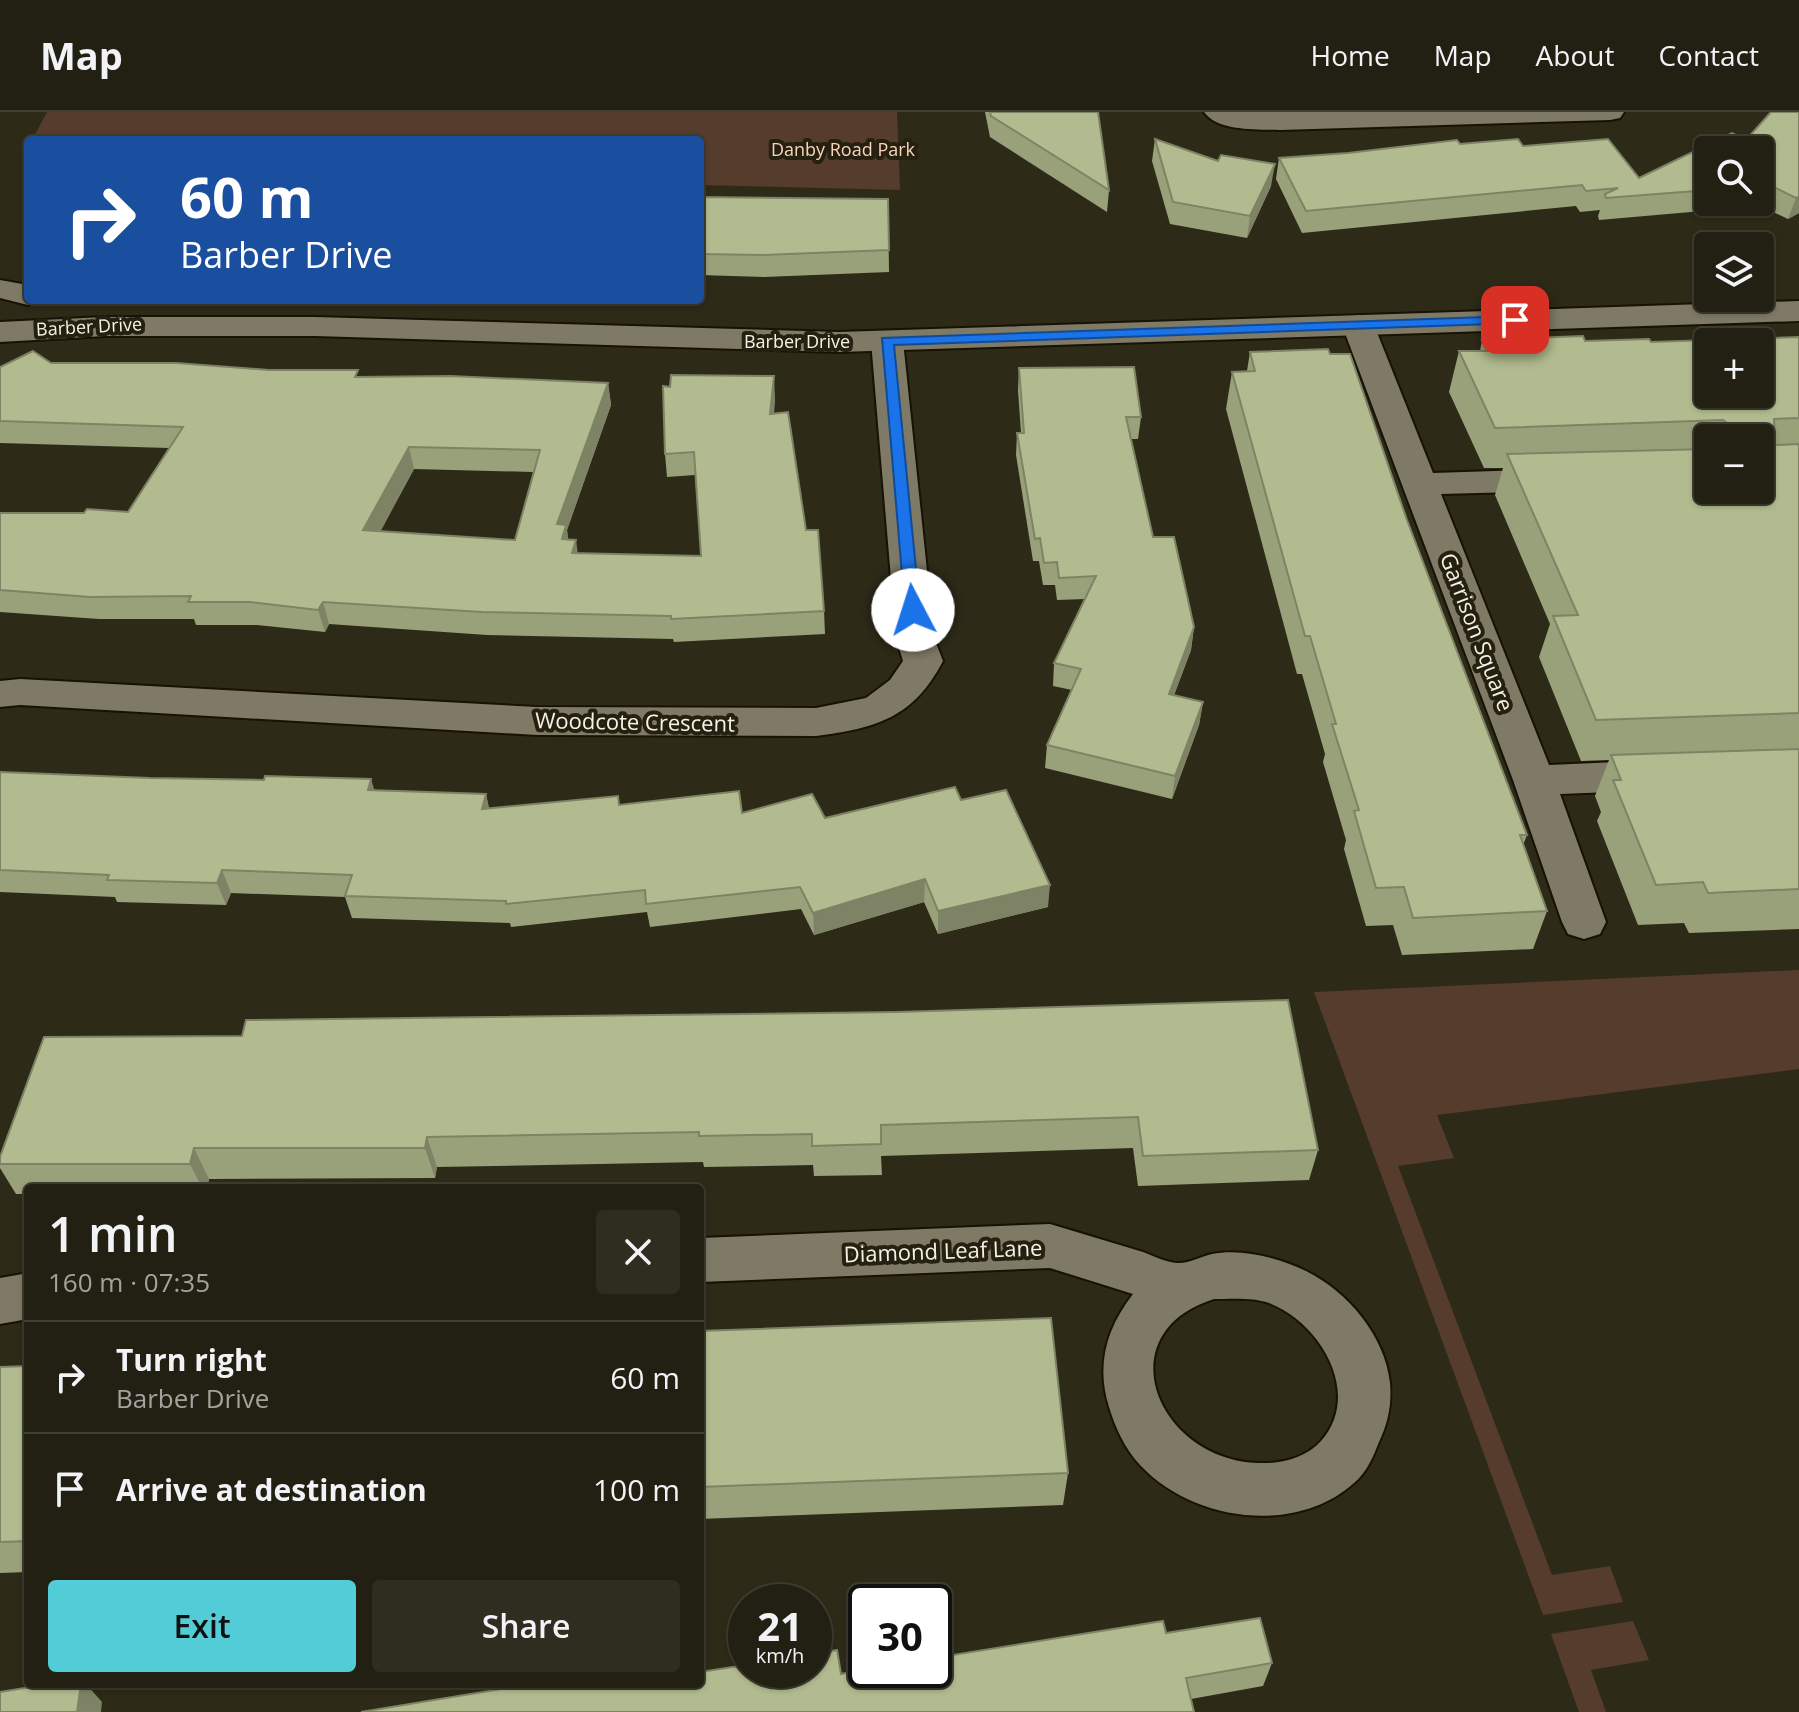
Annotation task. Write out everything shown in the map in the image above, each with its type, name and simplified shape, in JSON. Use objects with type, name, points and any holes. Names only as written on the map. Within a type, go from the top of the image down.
[{"type":"street","points":[[1218,112],[1236,119],[1280,122],[1610,112]]},
{"type":"street","name":"Barber Drive","points":[[0,289],[24,294]]},
{"type":"street","name":"Barber Drive","points":[[72,304],[179,323]]},
{"type":"street","name":"Barber Drive","points":[[0,332],[179,323],[697,342],[887,341],[1799,311]]},
{"type":"street","name":"Garrison Square","points":[[1358,325],[1534,780],[1584,922]]},
{"type":"street","name":"Woodcote Crescent","points":[[0,694],[569,722],[816,722],[849,719],[881,708],[914,682],[923,661],[915,638],[887,341]]},
{"type":"street","points":[[1420,484],[1597,478]]},
{"type":"street","points":[[1534,780],[1693,774]]},
{"type":"street","name":"Diamond Leaf Lane","points":[[704,1260],[1050,1246],[1179,1286]]},
{"type":"street","points":[[1214,1276],[1251,1276],[1288,1287],[1321,1307],[1346,1335],[1362,1369],[1365,1405],[1355,1438],[1333,1467],[1301,1485],[1261,1492],[1220,1486],[1182,1468],[1152,1441],[1133,1406],[1126,1370],[1133,1337],[1145,1317],[1152,1307],[1179,1286],[1214,1276]]},
{"type":"street","points":[[0,1301],[24,1297]]},
{"type":"green space","name":"Danby Road Park","points":[[47,112],[897,112],[900,190],[704,185],[704,136],[34,136]]},
{"type":"green space","points":[[1799,970],[1799,1069],[1437,1115],[1454,1158],[1398,1166],[1552,1575],[1610,1566],[1623,1602],[1543,1615],[1314,992]]},
{"type":"green space","points":[[1633,1621],[1649,1660],[1591,1670],[1606,1712],[1579,1712],[1551,1634]]},
{"type":"building","points":[[990,112],[1098,112],[1109,190],[991,116]]},
{"type":"building","points":[[1771,112],[1799,112],[1799,196],[1796,198],[1774,187],[1774,136],[1750,136]]},
{"type":"building","points":[[1155,139],[1218,161],[1221,155],[1275,164],[1250,216],[1173,202]]},
{"type":"building","points":[[1518,139],[1523,146],[1608,139],[1639,178],[1694,151],[1694,191],[1606,198],[1605,194],[1618,188],[1586,191],[1582,185],[1306,211],[1279,158],[1457,140],[1460,144]]},
{"type":"building","points":[[704,197],[888,199],[889,250],[704,254]]},
{"type":"building","points":[[1583,336],[1585,341],[1694,341],[1694,408],[1774,408],[1774,338],[1799,337],[1799,418],[1774,419],[1775,445],[1799,444],[1799,713],[1596,720],[1553,616],[1578,615],[1507,454],[1694,449],[1694,504],[1774,504],[1774,424],[1727,424],[1723,420],[1495,428],[1459,351],[1488,351],[1482,340]]},
{"type":"building","points":[[1328,349],[1330,354],[1350,354],[1407,520],[1527,835],[1520,835],[1547,911],[1413,918],[1404,887],[1376,888],[1354,811],[1359,810],[1332,724],[1336,724],[1310,636],[1305,636],[1232,372],[1255,371],[1250,352]]},
{"type":"building","points":[[33,351],[51,363],[176,363],[269,370],[358,370],[355,377],[451,376],[608,383],[557,524],[566,525],[562,539],[576,540],[572,553],[701,556],[694,452],[665,454],[663,386],[670,387],[671,375],[774,376],[770,414],[788,412],[806,530],[818,530],[824,611],[671,619],[671,616],[482,612],[323,602],[318,610],[250,602],[188,602],[191,596],[90,597],[0,590],[0,513],[84,513],[87,509],[128,512],[183,427],[0,421],[0,367]],"holes":[[[409,447],[540,450],[515,540],[363,530]]]},
{"type":"building","points":[[1134,367],[1141,417],[1126,417],[1153,537],[1174,537],[1194,627],[1169,694],[1203,702],[1175,776],[1047,745],[1081,669],[1054,663],[1096,576],[1059,578],[1057,562],[1044,563],[1040,538],[1035,539],[1017,433],[1024,433],[1019,368]]},
{"type":"building","points":[[1799,749],[1799,889],[1708,893],[1703,882],[1656,885],[1613,780],[1621,780],[1611,755]]},
{"type":"building","points":[[0,772],[150,778],[264,780],[265,776],[371,779],[368,790],[486,794],[482,809],[618,796],[619,805],[739,791],[742,813],[812,794],[825,818],[955,787],[961,800],[1006,790],[1050,885],[938,911],[925,879],[813,913],[800,887],[646,904],[645,890],[506,904],[506,901],[345,896],[352,875],[222,870],[217,883],[107,880],[109,875],[0,870]]},
{"type":"building","points":[[1288,1000],[1318,1150],[1143,1156],[1138,1117],[881,1125],[881,1144],[812,1146],[812,1134],[699,1136],[699,1132],[427,1137],[425,1148],[194,1148],[190,1164],[0,1164],[44,1037],[242,1036],[246,1020],[898,1012]]},
{"type":"building","points":[[1051,1318],[1068,1473],[704,1487],[704,1331]]},
{"type":"building","points":[[24,1366],[24,1541],[0,1542],[0,1367]]},
{"type":"building","points":[[1260,1618],[1272,1663],[1186,1678],[1194,1712],[361,1712],[508,1688],[704,1688],[704,1671],[728,1668],[728,1688],[832,1688],[832,1651],[837,1650],[841,1674],[848,1673],[848,1688],[952,1688],[952,1655],[1163,1621],[1166,1633]]},
{"type":"building","points":[[24,1688],[80,1688],[77,1712],[0,1712],[0,1692]]},
{"type":"route","points":[[913,610],[887,341],[1515,320]]}]
